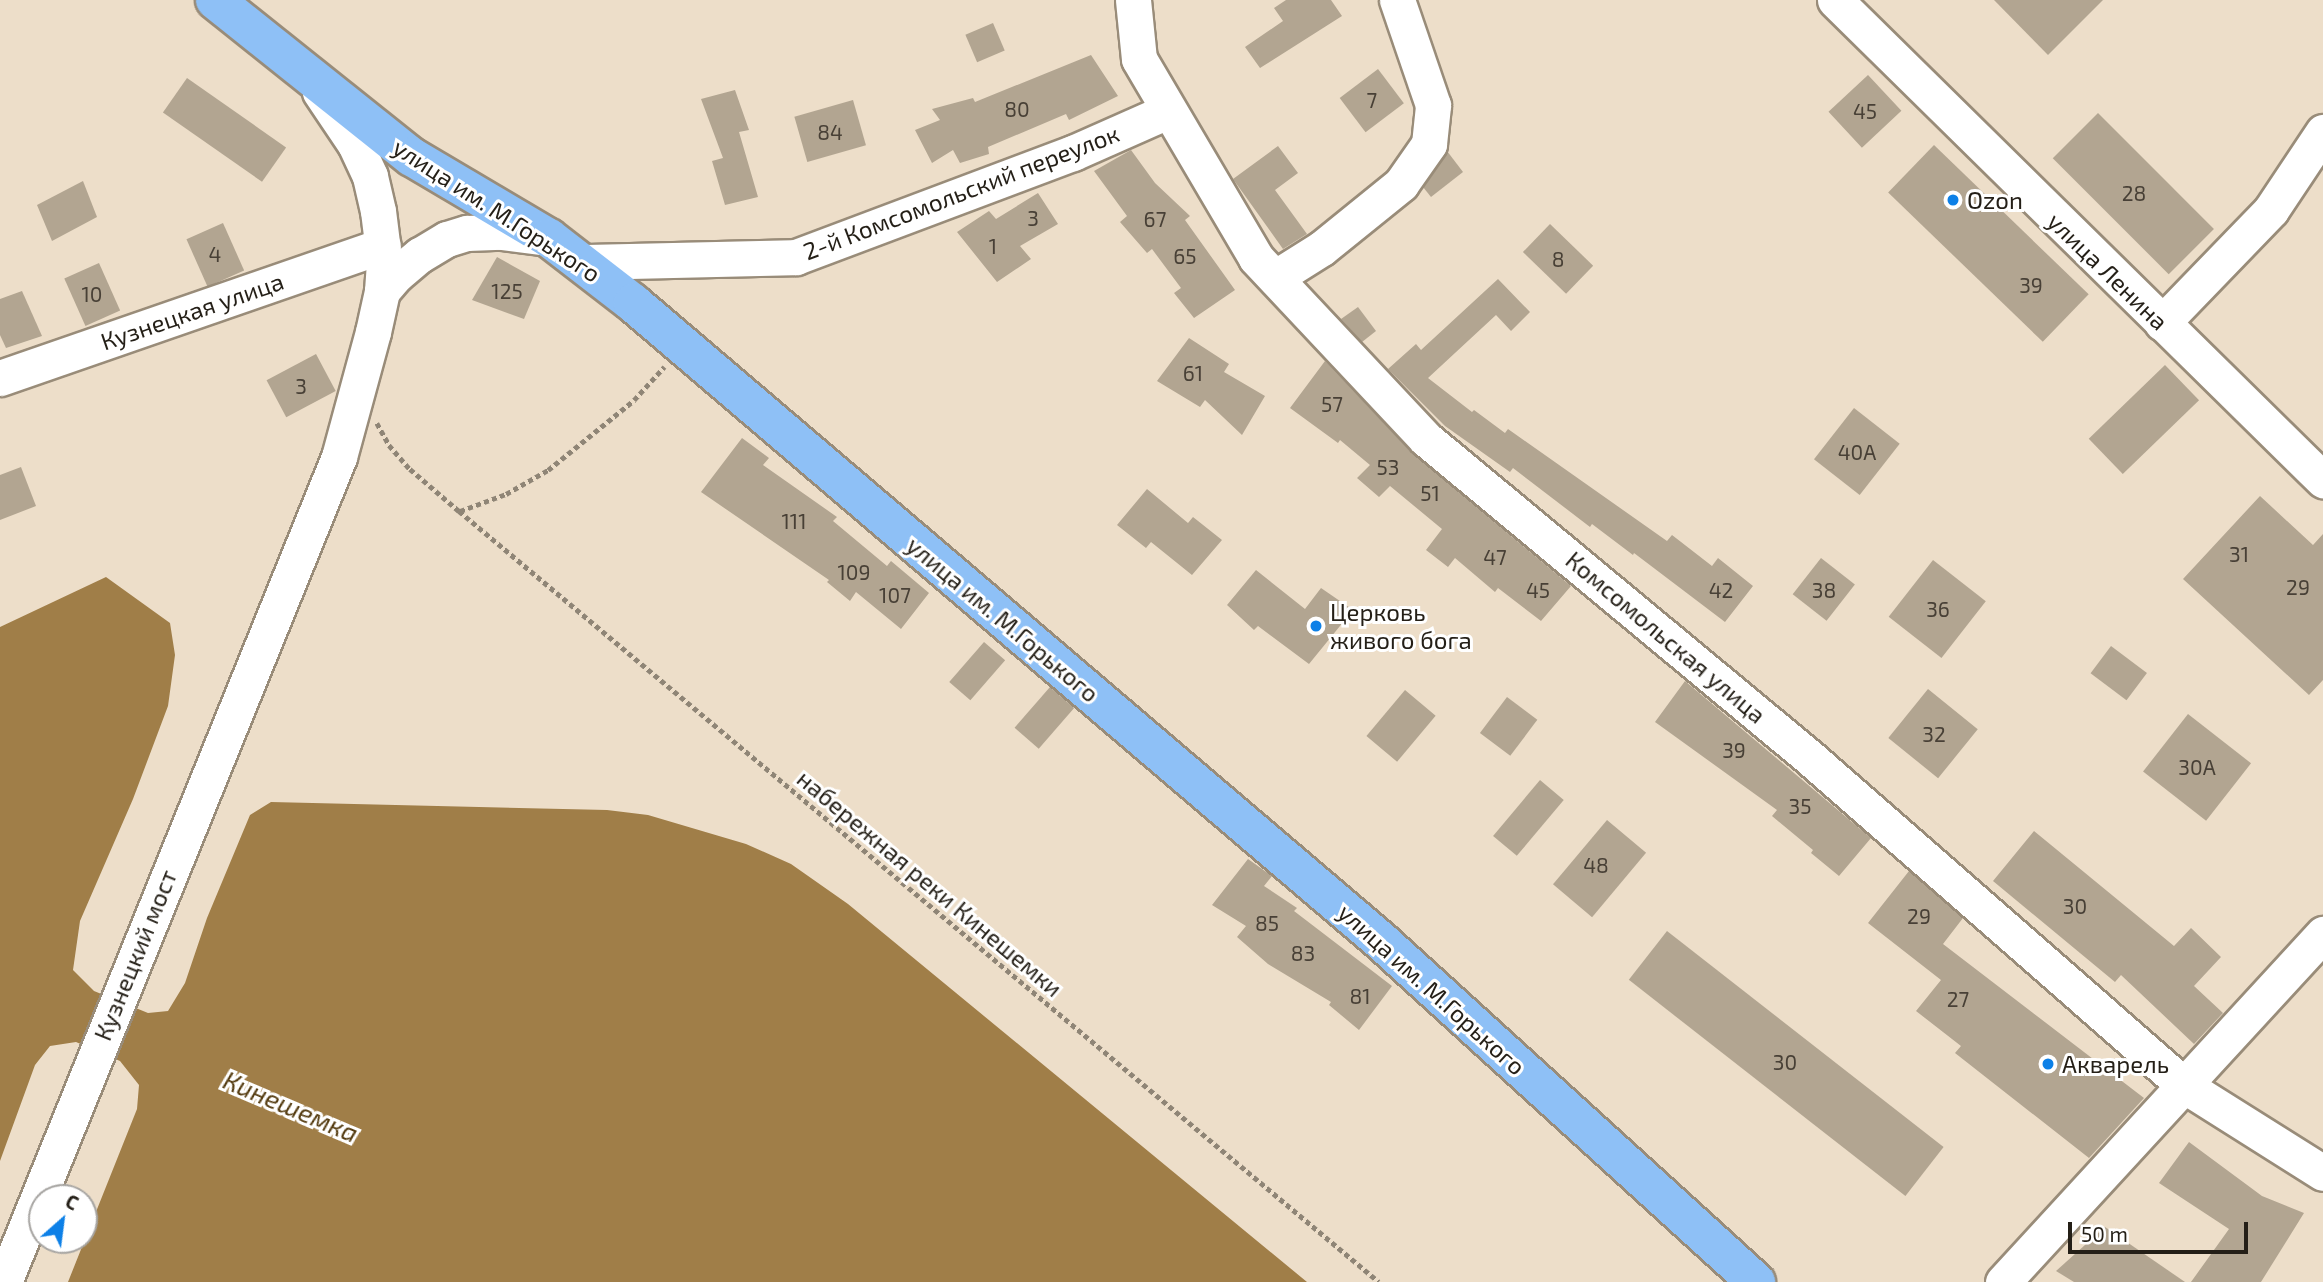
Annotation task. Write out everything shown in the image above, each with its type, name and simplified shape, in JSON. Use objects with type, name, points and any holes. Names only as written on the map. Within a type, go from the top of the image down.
[{"type":"main road","name":"улица им. М.Горького","points":[[215,0],[412,157],[549,238],[582,262],[1381,941],[1756,1282]]},
{"type":"street","name":"Комсомольская улица","points":[[1133,0],[1139,59],[1256,258],[1426,439],[1809,757],[2185,1086],[2323,1173]]},
{"type":"street","points":[[1276,277],[1322,248],[1401,184],[1429,144],[1433,105],[1396,0]]},
{"type":"street","name":"улица Ленина","points":[[1835,0],[2323,480]]},
{"type":"street","name":"Кузнецкий мост","points":[[4,1282],[267,627],[339,457],[382,291],[383,245],[370,176],[342,121],[305,73]]},
{"type":"street","name":"2-й Комсомольский переулок","points":[[582,262],[796,257],[1073,153],[1168,111]]},
{"type":"street","points":[[2162,323],[2271,211],[2323,132]]},
{"type":"street","points":[[382,291],[420,255],[447,240],[467,233],[501,232],[549,238]]},
{"type":"street","name":"Кузнецкая улица","points":[[0,378],[383,245]]},
{"type":"street","points":[[2003,1282],[2323,934]]},
{"type":"path","points":[[459,511],[506,494],[548,470],[652,383],[678,342]]},
{"type":"path","name":"набережная реки Кинешемки","points":[[358,384],[389,444],[410,469],[1379,1282]]},
{"type":"water","name":"Кинешемка","points":[[106,577],[170,623],[175,655],[168,706],[133,799],[80,921],[73,970],[94,991],[148,1013],[168,1011],[185,983],[207,918],[250,815],[271,802],[607,810],[648,815],[746,844],[791,864],[848,904],[1307,1282],[68,1282],[79,1254],[98,1254],[98,1207],[137,1109],[139,1085],[120,1061],[76,1042],[50,1046],[35,1065],[0,1161],[0,627]]},
{"type":"building","points":[[1286,0],[1331,0],[1342,16],[1260,68],[1245,47],[1283,21],[1274,8]]},
{"type":"building","points":[[1994,0],[2103,0],[2048,55]]},
{"type":"building","points":[[993,23],[1005,51],[977,62],[965,35]]},
{"type":"building","points":[[1091,55],[1118,96],[1069,120],[1066,114],[988,147],[989,154],[960,163],[953,150],[932,163],[915,130],[940,120],[932,109],[973,98],[975,102]]},
{"type":"building","points":[[1378,69],[1404,103],[1366,132],[1340,98]]},
{"type":"building","points":[[1868,75],[1901,111],[1862,148],[1829,112]]},
{"type":"building","points":[[187,78],[286,147],[262,182],[163,112]]},
{"type":"building","points":[[735,90],[749,130],[739,132],[758,197],[725,205],[712,161],[723,158],[701,99]]},
{"type":"building","points":[[853,100],[866,145],[807,162],[794,117]]},
{"type":"building","points":[[2098,113],[2214,229],[2169,274],[2053,158]]},
{"type":"building","points":[[1934,145],[2089,294],[2043,342],[1888,192]]},
{"type":"building","points":[[1278,146],[1298,173],[1275,190],[1307,234],[1283,249],[1233,179]]},
{"type":"building","points":[[1131,150],[1155,183],[1190,216],[1185,220],[1235,290],[1194,318],[1174,293],[1181,288],[1152,249],[1147,253],[1120,222],[1127,216],[1094,171]]},
{"type":"building","points":[[1447,151],[1463,172],[1431,197],[1423,187]]},
{"type":"building","points":[[83,181],[97,217],[52,241],[37,205]]},
{"type":"building","points":[[1038,193],[1058,224],[1020,246],[1031,259],[997,282],[957,232],[989,211],[996,219]]},
{"type":"building","points":[[223,223],[244,271],[208,287],[186,239]]},
{"type":"building","points":[[1550,224],[1593,266],[1566,294],[1523,252]]},
{"type":"building","points":[[497,257],[540,281],[524,319],[472,300]]},
{"type":"building","points":[[99,263],[120,311],[85,326],[64,278]]},
{"type":"building","points":[[1498,279],[1530,312],[1511,331],[1496,315],[1428,378],[1472,412],[1474,410],[1505,433],[1508,429],[1667,541],[1672,535],[1712,566],[1718,558],[1753,586],[1725,622],[1634,553],[1633,555],[1592,524],[1590,527],[1513,468],[1510,472],[1445,426],[1388,369],[1416,344],[1421,350]]},
{"type":"building","points":[[22,291],[42,336],[6,348],[0,335],[0,299]]},
{"type":"building","points":[[1358,307],[1376,331],[1362,342],[1341,319]]},
{"type":"building","points":[[1189,338],[1229,364],[1224,372],[1265,396],[1242,435],[1205,400],[1200,407],[1157,381]]},
{"type":"building","points":[[316,354],[336,391],[286,417],[267,380]]},
{"type":"building","points":[[1325,361],[1413,454],[1571,586],[1541,621],[1498,588],[1495,592],[1455,558],[1448,567],[1426,550],[1442,529],[1390,486],[1379,497],[1357,478],[1370,465],[1340,440],[1338,443],[1290,408]]},
{"type":"building","points":[[2165,365],[2199,400],[2123,474],[2089,439]]},
{"type":"building","points":[[1854,408],[1900,444],[1860,495],[1814,459]]},
{"type":"building","points":[[742,438],[769,458],[763,465],[837,517],[833,521],[887,566],[891,561],[929,593],[901,629],[856,592],[850,601],[827,582],[829,580],[701,492]]},
{"type":"building","points":[[21,467],[36,506],[0,520],[0,475]]},
{"type":"building","points":[[1147,489],[1188,523],[1193,517],[1222,540],[1192,575],[1151,542],[1146,548],[1117,525]]},
{"type":"building","points":[[2260,496],[2313,545],[2323,534],[2323,680],[2309,695],[2183,579]]},
{"type":"building","points":[[1821,558],[1855,584],[1827,621],[1793,594]]},
{"type":"building","points":[[1933,560],[1986,601],[1941,658],[1889,617]]},
{"type":"building","points":[[1256,570],[1305,609],[1321,588],[1353,610],[1309,664],[1258,626],[1254,630],[1227,605]]},
{"type":"building","points":[[984,642],[1005,660],[970,700],[949,682]]},
{"type":"building","points":[[2111,646],[2147,673],[2126,700],[2091,673]]},
{"type":"building","points":[[1685,681],[1871,838],[1839,876],[1772,816],[1777,810],[1655,722]]},
{"type":"building","points":[[1050,687],[1074,708],[1039,749],[1015,728]]},
{"type":"building","points":[[1928,689],[1978,729],[1938,778],[1888,738]]},
{"type":"building","points":[[1405,690],[1436,716],[1397,762],[1366,736]]},
{"type":"building","points":[[1507,697],[1537,720],[1510,756],[1480,733]]},
{"type":"building","points":[[2188,714],[2251,763],[2206,821],[2143,772]]},
{"type":"building","points":[[1540,780],[1564,800],[1517,856],[1493,836]]},
{"type":"building","points":[[1607,820],[1646,853],[1592,917],[1553,884]]},
{"type":"building","points":[[2034,831],[2174,946],[2191,928],[2221,957],[2194,986],[2223,1013],[2194,1044],[2121,975],[2115,982],[1993,881]]},
{"type":"building","points":[[1248,859],[1272,876],[1264,886],[1297,908],[1294,911],[1392,986],[1359,1030],[1329,1005],[1331,1002],[1268,964],[1237,937],[1246,926],[1212,905]]},
{"type":"building","points":[[1909,871],[1963,918],[1943,944],[2144,1098],[2089,1158],[1955,1053],[1961,1046],[1916,1011],[1941,980],[1868,923]]},
{"type":"building","points":[[1667,931],[1944,1147],[1905,1196],[1629,980]]},
{"type":"building","points":[[2189,1142],[2262,1196],[2304,1213],[2261,1282],[2191,1282],[2229,1229],[2159,1183]]},
{"type":"building","points":[[2105,1227],[2185,1282],[2074,1282],[2056,1271]]},
{"type":"place","name":"Ozon","points":[[1953,200]]},
{"type":"place","name":"Церковь живого бога","points":[[1316,626]]},
{"type":"place","name":"Акварель","points":[[2048,1064]]}]
